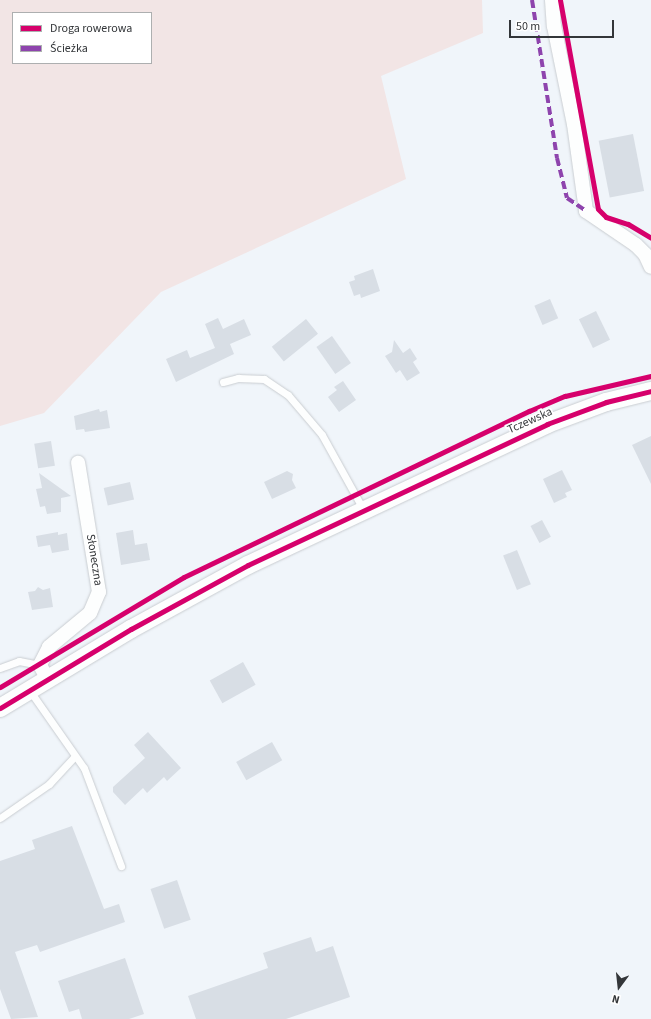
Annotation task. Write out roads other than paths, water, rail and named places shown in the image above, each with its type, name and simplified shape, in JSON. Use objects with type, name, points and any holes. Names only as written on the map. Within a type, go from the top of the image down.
[{"type":"street","points":[[552,0],[554,26],[574,124],[586,211],[636,245],[645,254],[651,267]]},
{"type":"street","name":"Tczewska","points":[[0,708],[30,691],[44,672],[131,629],[221,578],[362,509],[547,424],[606,402],[651,391]]},
{"type":"street","name":"Słoneczna","points":[[44,672],[48,647],[90,613],[97,600],[98,584],[78,463]]},
{"type":"lane","points":[[222,382],[238,378],[264,379],[288,395],[322,435],[362,509]]},
{"type":"lane","points":[[0,668],[19,661],[44,672]]},
{"type":"lane","points":[[30,691],[84,768],[121,866]]},
{"type":"lane","points":[[0,818],[49,784],[75,756]]}]
